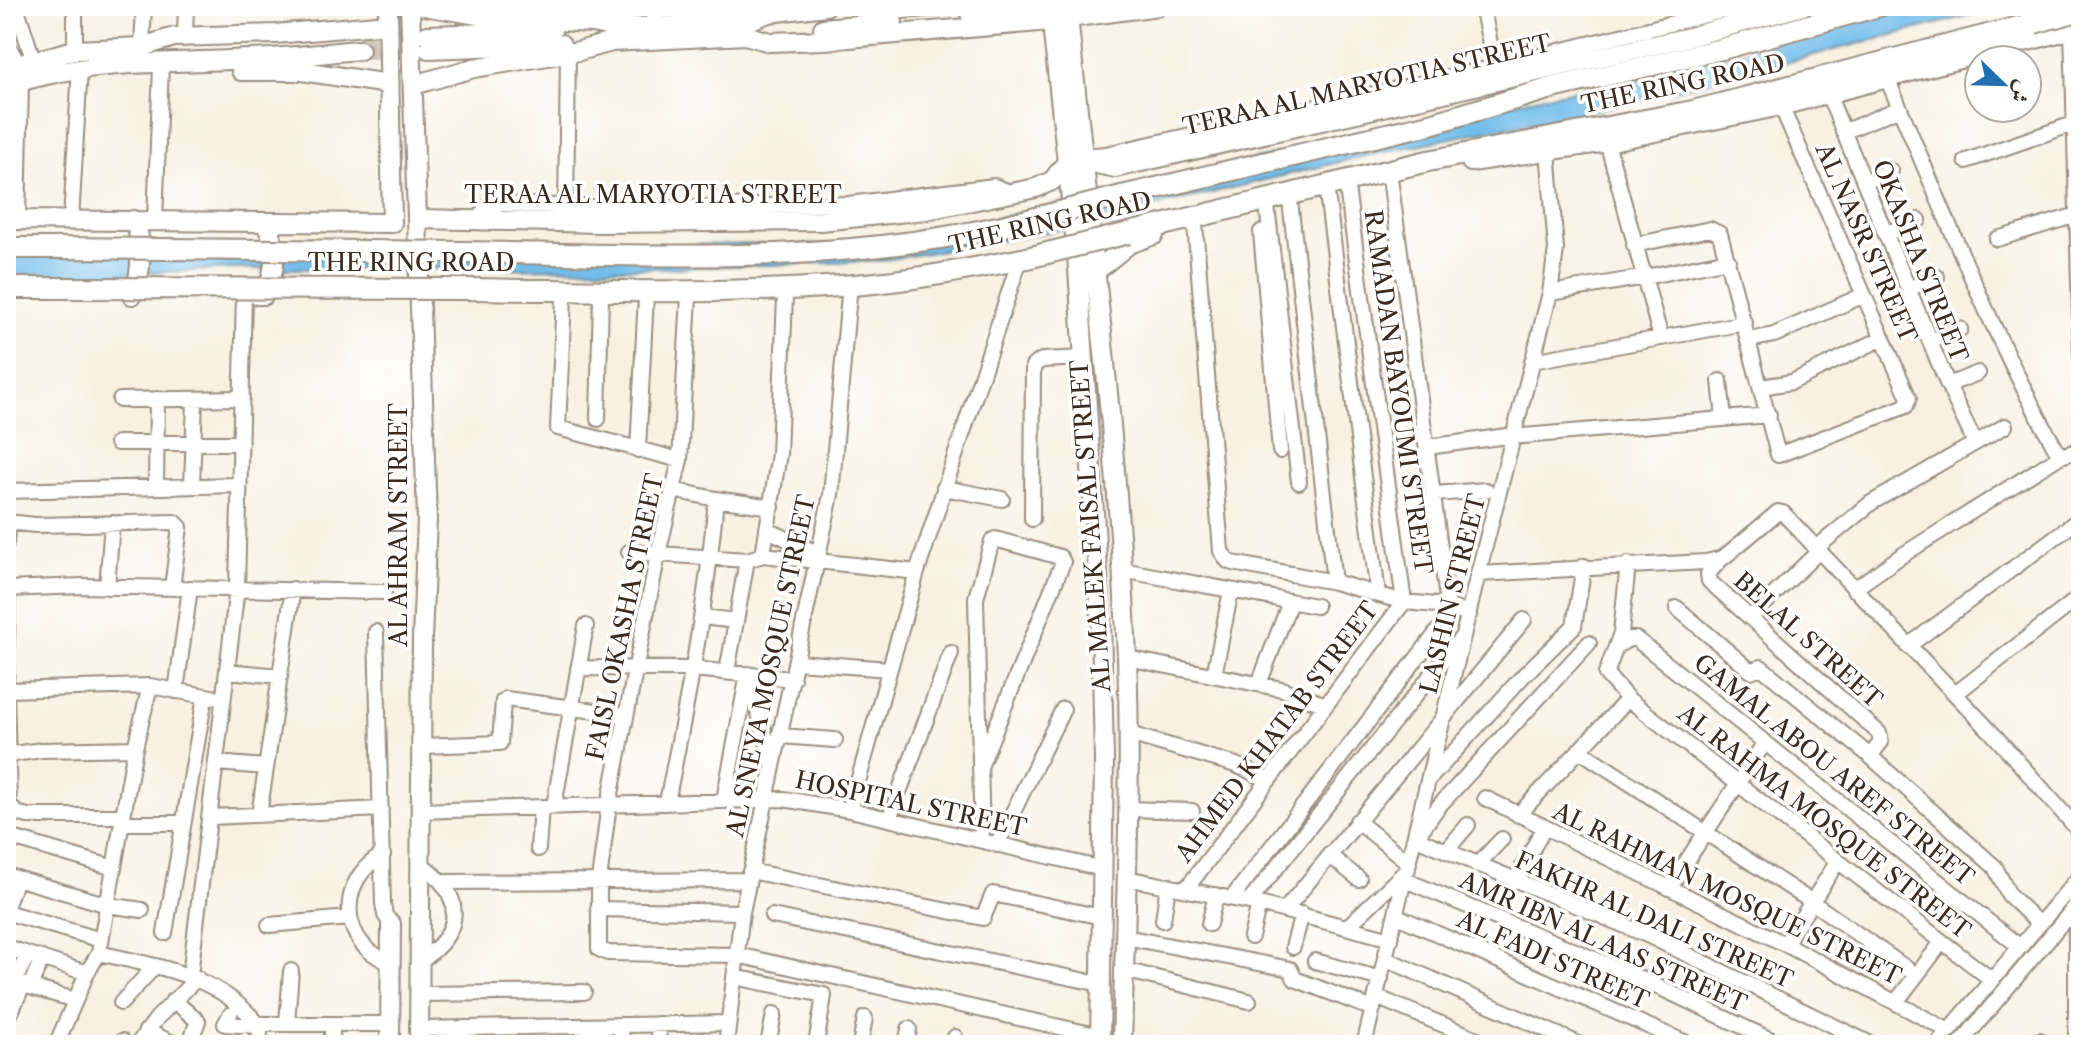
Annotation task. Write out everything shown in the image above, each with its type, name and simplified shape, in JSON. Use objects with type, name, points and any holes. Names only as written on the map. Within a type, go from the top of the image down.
[{"type":"highway","name":"THE RING ROAD","points":[[6,248],[742,257],[899,246],[996,228],[1430,124],[1552,88],[1722,49],[1879,6]]},
{"type":"highway","name":"THE RING ROAD","points":[[6,291],[742,291],[842,286],[916,278],[1027,258],[1428,161],[1693,111],[2076,22]]},
{"type":"main road","name":"AL AHRAM STREET","points":[[410,6],[427,519],[419,863],[419,1037]]},
{"type":"main road","points":[[424,6],[448,11],[564,14],[597,24],[613,33]]},
{"type":"main road","points":[[742,22],[769,13],[826,6]]},
{"type":"main road","points":[[427,42],[613,33],[936,6]]},
{"type":"main road","points":[[742,22],[770,42],[825,40],[1032,14],[1158,6]]},
{"type":"main road","name":"TERAA AL MARYOTIA STREET","points":[[419,219],[478,220],[566,214],[821,221],[916,212],[1012,194],[1047,184],[1075,160],[1115,168],[1567,56],[1689,37],[1803,6]]},
{"type":"main road","points":[[413,85],[483,66],[568,53],[613,33],[654,26],[686,15],[742,22],[1011,10]]},
{"type":"main road","name":"AL MALEK FAISAL STREET","points":[[1059,13],[1122,570],[1129,734],[1122,1045]]},
{"type":"main road","points":[[12,220],[392,223],[388,15],[275,34],[163,40],[151,58]]},
{"type":"main road","points":[[421,296],[849,295],[921,286],[1057,261],[1086,261],[1120,250],[1139,239],[1433,168],[1607,142],[1781,106],[2076,22]]},
{"type":"main road","points":[[151,58],[172,50],[360,43]]},
{"type":"main road","points":[[17,71],[77,59],[151,58],[189,71],[302,71],[388,84]]},
{"type":"main road","points":[[132,295],[138,281],[139,235],[133,220]]},
{"type":"main road","points":[[154,220],[149,235],[148,281],[155,295]]},
{"type":"main road","points":[[6,291],[264,295],[275,259],[265,222]]},
{"type":"main road","name":"AL MALEK FAISAL STREET","points":[[1086,261],[1084,358],[1101,619],[1104,791],[1100,1040]]},
{"type":"main road","points":[[1104,791],[1128,800]]},
{"type":"main road","points":[[390,1045],[391,924]]},
{"type":"street","points":[[12,220],[16,6]]},
{"type":"street","points":[[71,220],[77,59],[75,6]]},
{"type":"street","points":[[144,6],[151,58],[154,220]]},
{"type":"street","points":[[185,37],[186,6]]},
{"type":"street","points":[[613,33],[617,6]]},
{"type":"street","points":[[654,26],[655,6]]},
{"type":"street","points":[[1482,6],[1495,67]]},
{"type":"street","points":[[1075,160],[1495,67],[1567,56],[1742,6]]},
{"type":"street","points":[[2066,6],[2076,22],[2073,124],[2081,355]]},
{"type":"street","points":[[6,42],[17,71]]},
{"type":"street","points":[[566,214],[568,53]]},
{"type":"street","points":[[1887,78],[2005,350],[2060,456]]},
{"type":"street","name":"OKASHA STREET","points":[[1828,94],[1975,443]]},
{"type":"street","name":"AL NASR STREET","points":[[1769,415],[1778,455],[1903,407],[1909,398],[1781,106]]},
{"type":"street","points":[[1843,132],[1900,108]]},
{"type":"street","points":[[1966,161],[2073,124]]},
{"type":"street","points":[[1607,142],[1661,338]]},
{"type":"street","name":"LASHIN STREET","points":[[1364,1045],[1464,635],[1457,610],[1478,574],[1550,293],[1556,249],[1548,150]]},
{"type":"street","points":[[1864,182],[1891,171]]},
{"type":"street","points":[[1232,898],[1457,610],[1435,494],[1390,178]]},
{"type":"street","name":"RAMADAN BAYOUMI STREET","points":[[1347,188],[1404,602]]},
{"type":"street","points":[[1327,193],[1378,595]]},
{"type":"street","points":[[1290,201],[1334,582]]},
{"type":"street","points":[[1262,207],[1280,451]]},
{"type":"street","points":[[1262,207],[1299,482]]},
{"type":"street","points":[[1997,239],[2077,215]]},
{"type":"street","points":[[1885,234],[1919,220]]},
{"type":"street","points":[[1195,224],[1224,557],[1233,563],[1334,582],[1404,602],[1457,610]]},
{"type":"street","points":[[1428,447],[1513,436],[1769,415],[1720,234],[1716,230],[1634,245]]},
{"type":"street","points":[[1550,293],[1728,260]]},
{"type":"street","points":[[850,810],[917,572],[1017,268]]},
{"type":"street","points":[[1908,289],[1937,277]]},
{"type":"street","points":[[126,1044],[146,1031],[151,1014],[173,1000],[193,976],[237,588],[244,295]]},
{"type":"street","name":"AL SNEYA MOSQUE STREET","points":[[726,1045],[742,912],[831,495],[849,295]]},
{"type":"street","points":[[1749,340],[1774,335],[1864,295]]},
{"type":"street","points":[[598,419],[601,296]]},
{"type":"street","points":[[638,450],[646,296]]},
{"type":"street","name":"FAISL OKASHA STREET","points":[[689,296],[680,460],[658,554],[609,804],[599,880],[598,946],[608,953],[737,955]]},
{"type":"street","points":[[763,555],[779,454],[785,296]]},
{"type":"street","points":[[564,297],[558,428],[680,460]]},
{"type":"street","points":[[1532,361],[1745,323]]},
{"type":"street","points":[[1930,341],[1960,329]]},
{"type":"street","points":[[1761,387],[1792,382],[1883,338]]},
{"type":"street","points":[[1032,519],[1033,366],[1042,360],[1084,358]]},
{"type":"street","points":[[1948,385],[1978,373]]},
{"type":"street","points":[[1720,381],[1724,419]]},
{"type":"street","points":[[120,400],[242,398]]},
{"type":"street","points":[[156,487],[157,399]]},
{"type":"street","points":[[192,486],[195,399]]},
{"type":"street","points":[[1750,618],[1817,550],[1871,503],[2005,426]]},
{"type":"street","points":[[117,443],[241,443]]},
{"type":"street","points":[[1854,589],[2060,456],[2081,450]]},
{"type":"street","points":[[6,491],[239,485]]},
{"type":"street","points":[[944,488],[1002,499]]},
{"type":"street","points":[[673,490],[772,507]]},
{"type":"street","points":[[1435,494],[1486,490]]},
{"type":"street","points":[[667,802],[702,617],[716,499]]},
{"type":"street","points":[[1478,574],[1584,566],[1706,562],[1723,558],[1781,512],[1955,694],[2081,833]]},
{"type":"street","points":[[1908,646],[2081,518]]},
{"type":"street","points":[[6,543],[7,522],[36,525],[175,522],[179,524],[172,588]]},
{"type":"street","points":[[107,587],[112,523]]},
{"type":"street","points":[[768,530],[818,557]]},
{"type":"street","points":[[980,767],[1021,671],[1063,559],[996,540],[992,541],[976,593],[980,767],[990,843]]},
{"type":"street","points":[[629,552],[747,560],[763,555],[818,557],[917,572]]},
{"type":"street","name":"BELAL STREET","points":[[1723,558],[1709,572],[1708,579],[1879,733],[1881,742],[1870,756]]},
{"type":"street","points":[[727,672],[747,560]]},
{"type":"street","points":[[1618,645],[1628,564]]},
{"type":"street","points":[[1430,777],[1526,672],[1574,626],[1584,566]]},
{"type":"street","points":[[1122,570],[1316,606]]},
{"type":"street","points":[[176,691],[190,588]]},
{"type":"street","points":[[182,823],[28,816],[16,813],[9,804],[6,754],[7,589],[237,588],[384,592]]},
{"type":"street","points":[[259,815],[293,589]]},
{"type":"street","points":[[1214,675],[1231,591]]},
{"type":"street","points":[[1955,694],[2081,596]]},
{"type":"street","points":[[1259,684],[1290,602]]},
{"type":"street","name":"AHMED KHATAB STREET","points":[[1186,889],[1404,602]]},
{"type":"street","points":[[1677,608],[1751,671],[1761,667],[1870,756],[1995,867],[2009,895],[2039,924]]},
{"type":"street","points":[[702,617],[736,621]]},
{"type":"street","points":[[1285,910],[1524,620]]},
{"type":"street","points":[[538,849],[571,708],[586,626]]},
{"type":"street","points":[[376,632],[383,910],[391,924]]},
{"type":"street","points":[[1251,937],[1254,903],[1464,635]]},
{"type":"street","name":"GAMAL ABOU AREF STREET","points":[[1618,645],[1631,638],[1636,639],[2020,947]]},
{"type":"street","points":[[1416,838],[1438,807],[1589,643]]},
{"type":"street","name":"AL RAHMA MOSQUE STREET","points":[[1618,645],[1606,674],[1628,699],[1992,980]]},
{"type":"street","points":[[889,819],[951,653]]},
{"type":"street","points":[[1127,658],[1259,684],[1326,705]]},
{"type":"street","points":[[797,662],[889,669]]},
{"type":"street","points":[[578,668],[693,669],[793,679]]},
{"type":"street","points":[[227,671],[280,676]]},
{"type":"street","points":[[748,674],[774,767]]},
{"type":"street","points":[[724,800],[748,674]]},
{"type":"street","points":[[6,690],[150,686],[224,699]]},
{"type":"street","points":[[56,1045],[100,946],[135,748],[150,686]]},
{"type":"street","points":[[165,933],[205,696]]},
{"type":"street","points":[[421,746],[500,743],[505,699],[625,715]]},
{"type":"street","points":[[1518,815],[1628,699]]},
{"type":"street","points":[[990,843],[1063,709]]},
{"type":"street","points":[[1129,734],[1236,765],[1269,780]]},
{"type":"street","points":[[781,736],[835,740]]},
{"type":"street","points":[[1669,888],[1765,742]]},
{"type":"street","points":[[6,754],[135,748]]},
{"type":"street","points":[[1579,750],[1812,902],[1916,975]]},
{"type":"street","points":[[217,763],[266,767]]},
{"type":"street","name":"HOSPITAL STREET","points":[[420,811],[767,798],[792,800],[850,810],[1103,869]]},
{"type":"street","name":"AL RAHMAN MOSQUE STREET","points":[[1485,798],[1785,944],[1949,1031]]},
{"type":"street","points":[[1128,800],[1192,811]]},
{"type":"street","points":[[211,817],[381,809]]},
{"type":"street","points":[[26,842],[28,816]]},
{"type":"street","name":"AMR IBN AL AAS STREET","points":[[1357,821],[1408,870],[1782,1045]]},
{"type":"street","points":[[1446,851],[1468,825]]},
{"type":"street","points":[[1515,881],[1544,828]]},
{"type":"street","points":[[6,836],[114,868]]},
{"type":"street","name":"FAKHR AL DALI STREET","points":[[1416,838],[1647,935],[1873,1045]]},
{"type":"street","points":[[1477,865],[1502,839]]},
{"type":"street","points":[[178,849],[206,854]]},
{"type":"street","points":[[383,855],[367,865],[354,884],[349,906],[350,918],[363,945],[392,965]]},
{"type":"street","points":[[1329,855],[1359,879]]},
{"type":"street","points":[[1785,944],[1838,861]]},
{"type":"street","points":[[418,962],[442,946],[452,925],[453,902],[443,882],[419,863]]},
{"type":"street","points":[[1348,926],[1408,870]]},
{"type":"street","points":[[443,882],[750,876],[983,918],[991,895],[1102,917]]},
{"type":"street","points":[[142,910],[108,905],[11,877],[6,910],[155,966],[193,976],[226,994],[258,1025]]},
{"type":"street","points":[[1126,878],[1285,910],[1391,939]]},
{"type":"street","points":[[1937,1045],[2078,878]]},
{"type":"street","points":[[2076,1045],[2078,878]]},
{"type":"street","points":[[1163,920],[1168,885]]},
{"type":"street","points":[[1209,924],[1216,895]]},
{"type":"street","points":[[1959,1045],[2078,903]]},
{"type":"street","points":[[598,909],[742,912]]},
{"type":"street","points":[[1293,947],[1302,914]]},
{"type":"street","points":[[772,916],[1101,984]]},
{"type":"street","name":"AL FADI STREET","points":[[1397,916],[1691,1045]]},
{"type":"street","points":[[269,925],[350,918]]},
{"type":"street","points":[[1125,937],[1290,969],[1295,979],[1375,1003],[1492,1045]]},
{"type":"street","points":[[1896,1002],[1942,942]]},
{"type":"street","points":[[6,947],[87,973]]},
{"type":"street","points":[[737,955],[1100,1040]]},
{"type":"street","points":[[11,1012],[18,984],[35,956]]},
{"type":"street","points":[[1386,959],[1581,1045]]},
{"type":"street","points":[[1315,961],[1381,979]]},
{"type":"street","points":[[121,1003],[155,966]]},
{"type":"street","points":[[1124,970],[1249,1001]]},
{"type":"street","points":[[287,1023],[291,971]]},
{"type":"street","points":[[734,977],[824,995],[816,1045]]},
{"type":"street","points":[[18,984],[75,1000]]},
{"type":"street","points":[[419,994],[584,992]]},
{"type":"street","points":[[173,1000],[198,1021],[193,1034]]},
{"type":"street","points":[[768,1045],[774,1014]]},
{"type":"street","points":[[230,1015],[224,1024],[391,1024]]},
{"type":"street","points":[[860,1045],[865,1018]]},
{"type":"street","points":[[419,1037],[621,1025],[729,1023]]},
{"type":"street","points":[[332,1024],[332,1045]]},
{"type":"street","points":[[658,1024],[659,1045]]},
{"type":"street","points":[[249,1043],[258,1025]]},
{"type":"street","points":[[621,1025],[622,1045]]},
{"type":"street","points":[[906,1045],[909,1029]]},
{"type":"street","points":[[146,1031],[177,1045]]},
{"type":"street","points":[[6,1041],[19,1045]]},
{"type":"water","points":[[1902,6],[2007,6],[1582,114],[1352,159],[1050,232],[879,261],[673,268],[236,269],[6,279],[6,247],[883,244],[1454,114],[1677,70]]},
{"type":"tunnel","points":[[1011,10],[1051,6]]},
{"type":"tunnel","points":[[359,37],[424,35]]},
{"type":"tunnel","points":[[360,50],[425,49]]}]
